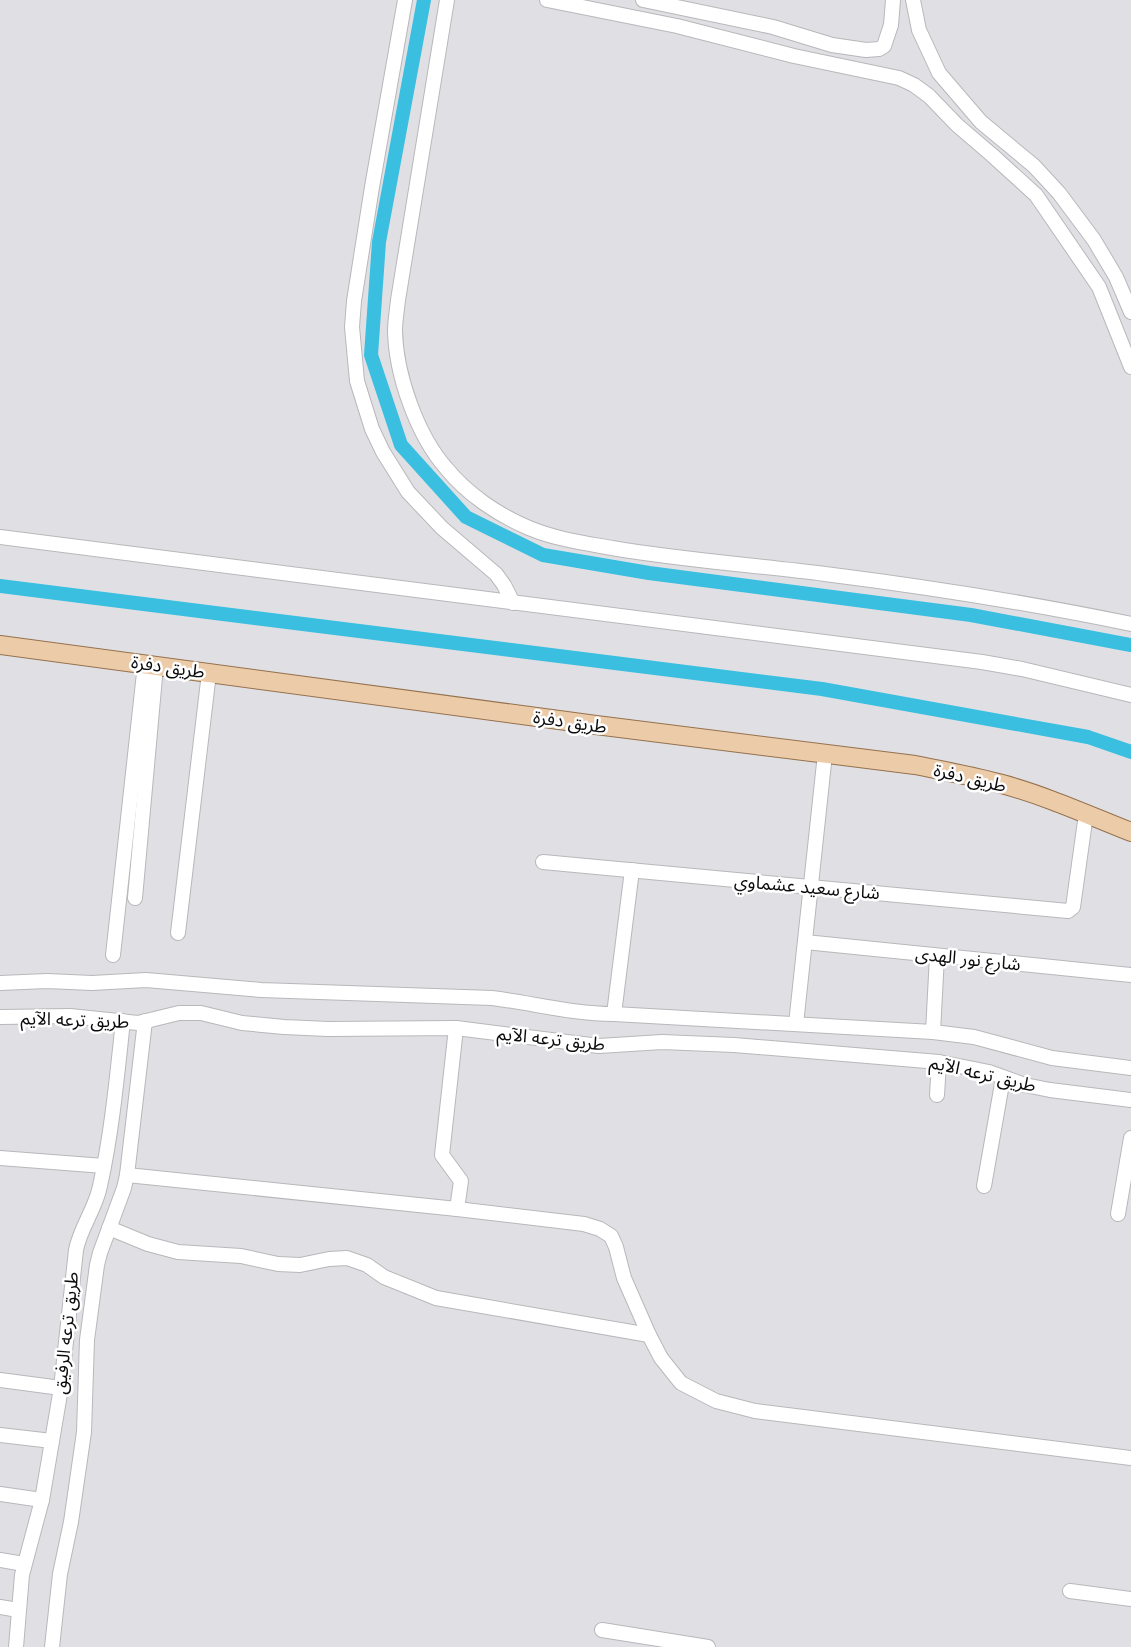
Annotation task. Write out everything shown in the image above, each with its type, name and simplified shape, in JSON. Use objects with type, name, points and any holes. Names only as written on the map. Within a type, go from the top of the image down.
[{"type":"main road","name":"طريق دفرة","points":[[0,645],[577,723],[880,760],[958,773],[1002,784],[1131,832]]},
{"type":"street","points":[[405,0],[354,301],[352,327],[357,381],[372,429],[383,452],[408,492],[442,528],[496,574],[504,584],[513,603]]},
{"type":"street","points":[[447,0],[398,300],[395,331],[398,364],[408,400],[424,435],[445,467],[471,494],[506,516],[530,528],[559,538],[640,552],[861,579],[1055,608],[1131,624]]},
{"type":"street","points":[[547,0],[677,26],[812,60],[899,78],[914,84],[1036,195],[1099,287],[1131,367]]},
{"type":"street","points":[[643,0],[773,27],[832,45],[866,50],[879,49],[884,46],[891,25],[893,0]]},
{"type":"street","points":[[913,0],[919,30],[939,73],[981,122],[1034,166],[1059,193],[1094,240],[1116,277],[1131,312]]},
{"type":"street","points":[[0,537],[982,662],[1022,669],[1131,695]]},
{"type":"street","points":[[135,898],[151,665]]},
{"type":"street","points":[[113,955],[151,665]]},
{"type":"street","points":[[178,933],[208,673]]},
{"type":"street","points":[[796,1024],[825,754]]},
{"type":"street","name":"شارع سعيد عشماوي","points":[[543,862],[1068,911],[1073,907],[1086,814]]},
{"type":"street","points":[[614,1014],[632,870]]},
{"type":"street","name":"شارع نور الهدى","points":[[805,942],[1131,975]]},
{"type":"street","points":[[933,1032],[937,956]]},
{"type":"street","name":"طريق ترعه الآيم","points":[[0,982],[47,981],[92,983],[146,980],[261,990],[492,998],[528,1002],[589,1014],[933,1032],[974,1037],[1052,1058],[1131,1068]]},
{"type":"street","name":"طريق ترعه الآيم","points":[[0,1017],[70,1016],[138,1022],[166,1015],[190,1013],[218,1016],[242,1023],[328,1030],[456,1028],[599,1046],[662,1042],[717,1045],[939,1062],[989,1072],[1025,1085],[1050,1090],[1131,1100]]},
{"type":"street","name":"طريق ترعه الرفيق","points":[[16,1647],[18,1610],[24,1564],[42,1500],[61,1388],[77,1244],[98,1194],[104,1166],[116,1090],[123,1021]]},
{"type":"street","name":"طريق ترعه الرفيق","points":[[52,1647],[60,1574],[71,1522],[84,1432],[87,1340],[97,1265],[127,1175],[145,1021]]},
{"type":"street","points":[[456,1028],[442,1156],[461,1181],[457,1209]]},
{"type":"street","points":[[938,1095],[939,1062]]},
{"type":"street","points":[[984,1186],[1003,1078]]},
{"type":"street","points":[[1118,1214],[1131,1138]]},
{"type":"street","points":[[0,1158],[104,1166]]},
{"type":"street","points":[[127,1175],[584,1224],[600,1229],[611,1236],[624,1278],[661,1358],[681,1383],[716,1402],[756,1412],[1131,1458]]},
{"type":"street","points":[[109,1228],[148,1244],[178,1252],[241,1256],[278,1264],[300,1265],[329,1258],[347,1258],[367,1265],[384,1277],[436,1298],[650,1335]]},
{"type":"street","points":[[0,1380],[61,1388]]},
{"type":"street","points":[[0,1435],[52,1441]]},
{"type":"street","points":[[0,1494],[42,1500]]},
{"type":"street","points":[[0,1560],[24,1564]]},
{"type":"street","points":[[1070,1591],[1131,1600]]},
{"type":"street","points":[[0,1607],[18,1610]]},
{"type":"street","points":[[602,1630],[708,1647]]},
{"type":"waterway","points":[[424,0],[379,242],[371,355],[401,445],[466,517],[543,555],[649,573],[971,615],[1131,645]]},
{"type":"waterway","points":[[0,586],[822,689],[1088,737],[1131,752]]}]
